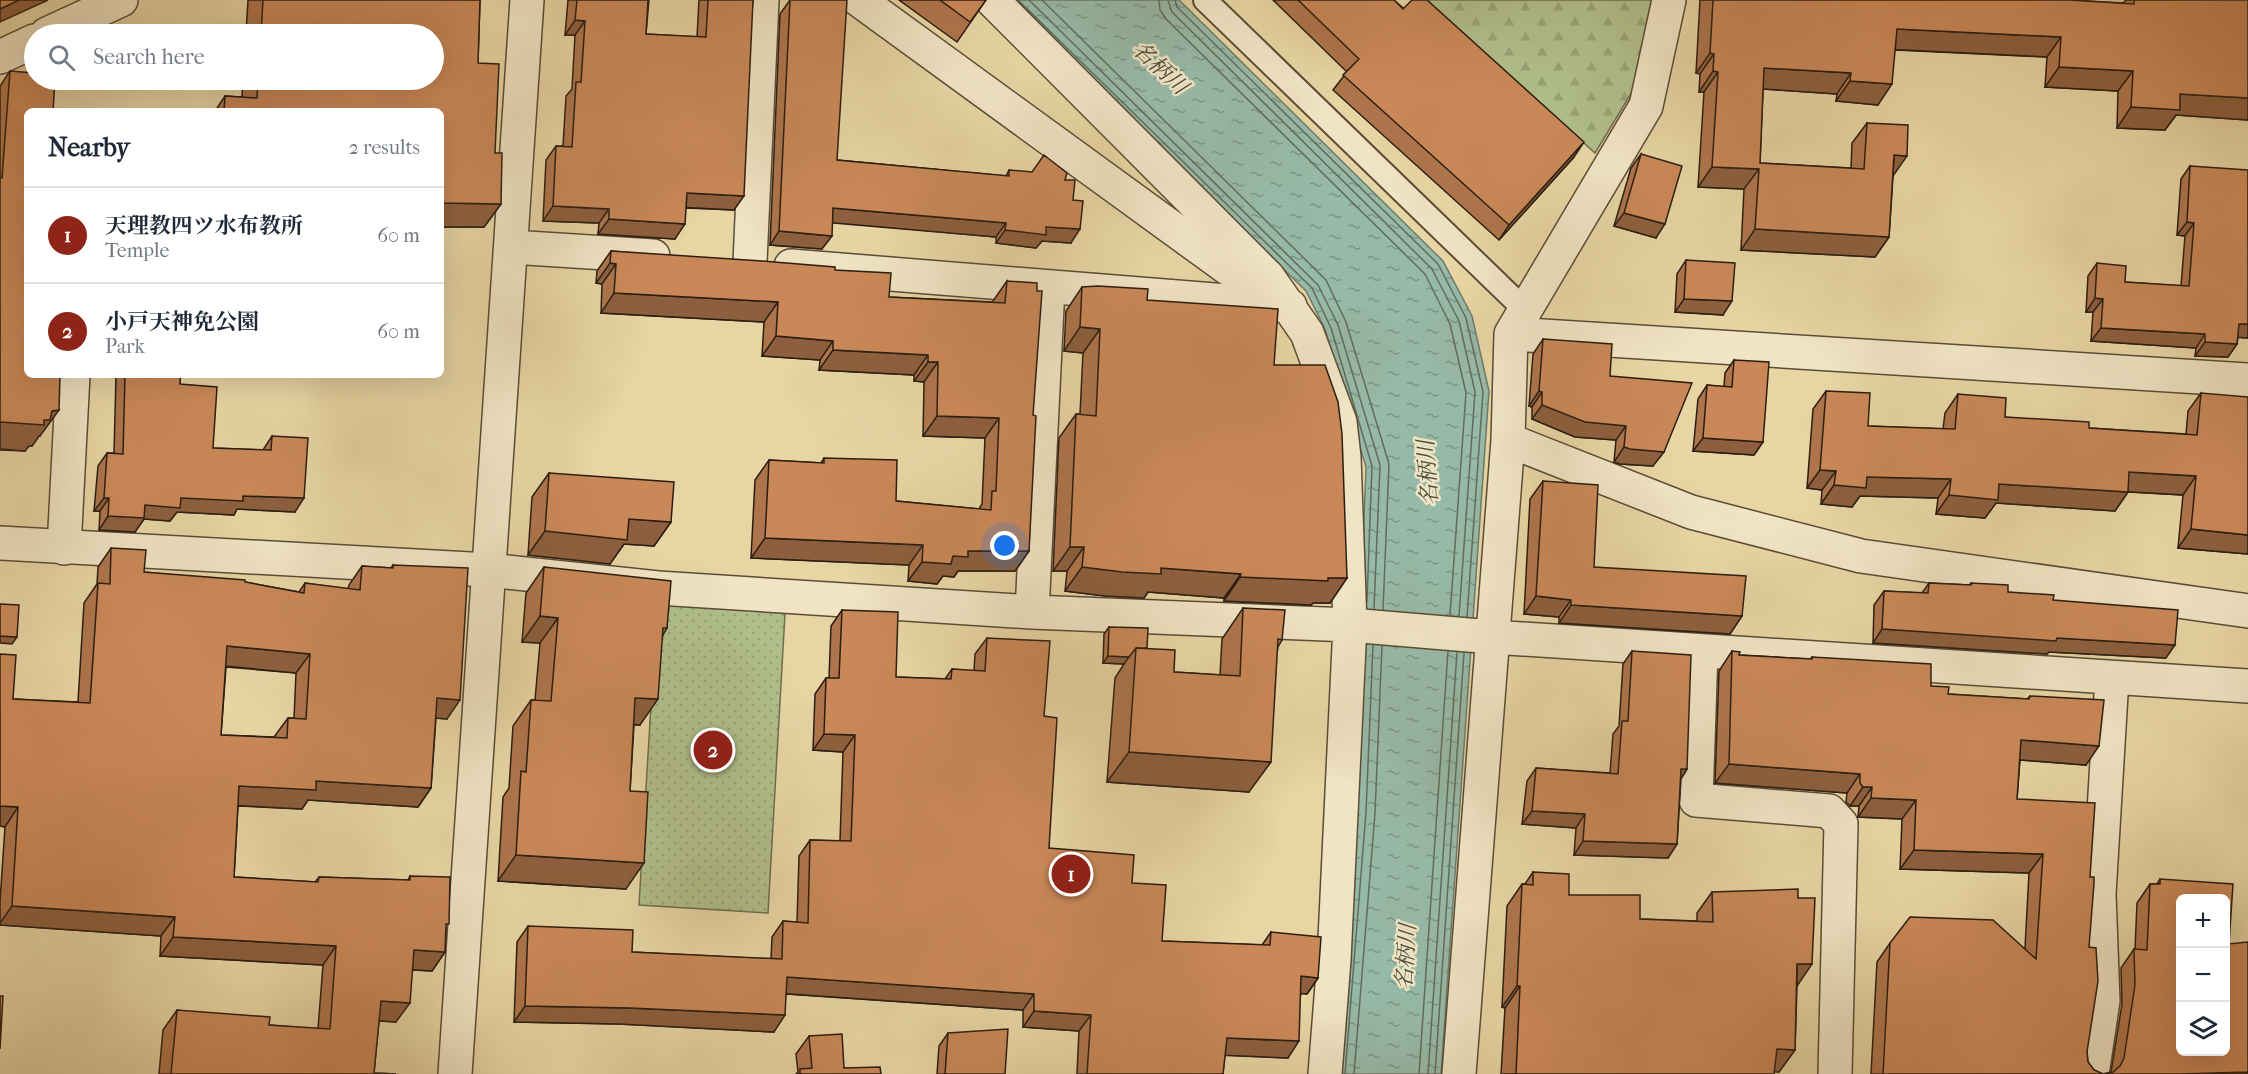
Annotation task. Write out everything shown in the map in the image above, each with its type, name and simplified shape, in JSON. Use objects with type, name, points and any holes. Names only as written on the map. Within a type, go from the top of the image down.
[{"type":"street","points":[[69,24],[121,0]]},
{"type":"street","points":[[455,1074],[527,0]]},
{"type":"street","points":[[750,262],[762,0]]},
{"type":"street","points":[[859,0],[1226,267],[1290,306]]},
{"type":"street","points":[[992,0],[1269,277],[1307,333],[1340,422],[1344,457],[1350,625],[1334,960],[1325,1074]]},
{"type":"street","points":[[1459,1074],[1518,322],[1646,106],[1669,0]]},
{"type":"street","points":[[0,57],[24,45]]},
{"type":"street","points":[[511,247],[681,258]]},
{"type":"street","points":[[716,260],[1290,306]]},
{"type":"street","points":[[1032,612],[1048,287]]},
{"type":"street","points":[[1518,322],[2248,380]]},
{"type":"street","points":[[64,548],[73,378]]},
{"type":"street","points":[[1508,440],[1691,512],[1861,556],[2248,611]]},
{"type":"street","points":[[0,543],[488,570],[658,588],[1032,612],[1350,625],[1492,637],[2248,686]]},
{"type":"street","points":[[1701,651],[1696,800],[1829,811],[1840,824],[1835,1074]]},
{"type":"street","points":[[2092,1074],[2103,1001],[2099,894],[2112,678]]},
{"type":"lane","points":[[1205,0],[1518,322]]},
{"type":"green space","points":[[1427,0],[1660,0],[1632,92],[1595,153]]},
{"type":"green space","points":[[658,588],[786,596],[768,913],[639,905]]},
{"type":"water","name":"名柄川","points":[[1010,0],[1179,0],[1443,261],[1472,316],[1489,391],[1441,1074],[1331,1074],[1353,811],[1366,467],[1325,329],[1306,291]]},
{"type":"building","points":[[0,0],[19,0],[0,9]]},
{"type":"building","points":[[263,0],[480,0],[478,63],[499,64],[495,153],[502,153],[501,204],[444,203],[444,108],[224,108],[225,96],[257,98],[257,90],[444,90],[444,24],[262,24]]},
{"type":"building","points":[[577,0],[648,0],[646,34],[706,37],[708,0],[753,0],[744,196],[687,193],[685,224],[609,219],[609,209],[553,206],[556,146],[572,147],[576,82],[581,82],[585,21],[575,20]]},
{"type":"building","points":[[790,0],[847,0],[837,160],[1009,176],[1009,170],[1032,172],[1044,155],[1067,173],[1065,180],[1075,180],[1073,200],[1083,201],[1080,229],[1046,227],[1046,235],[1005,230],[1006,223],[833,208],[832,236],[779,231]]},
{"type":"building","points":[[940,0],[986,0],[970,22]]},
{"type":"building","points":[[1298,0],[1394,0],[1403,9],[1412,0],[1427,0],[1584,142],[1509,225],[1343,75],[1359,59]]},
{"type":"building","points":[[1713,0],[2069,0],[2134,4],[2134,0],[2248,0],[2248,98],[2180,94],[2180,110],[2131,107],[2133,71],[2059,67],[2061,37],[1897,29],[1892,84],[1850,81],[1851,73],[1764,68],[1760,163],[1864,169],[1867,123],[1908,125],[1907,156],[1894,155],[1889,237],[1755,229],[1759,169],[1712,167],[1718,72],[1713,71],[1714,54],[1710,53]]},
{"type":"building","points":[[10,71],[24,72],[24,90],[54,90],[53,108],[24,108],[24,378],[60,378],[59,410],[52,411],[50,420],[44,420],[44,425],[0,422],[0,178],[2,178]]},
{"type":"building","points":[[1641,154],[1682,166],[1665,224],[1624,213]]},
{"type":"building","points":[[2190,166],[2248,170],[2248,324],[2239,324],[2237,344],[2205,342],[2205,334],[2101,328],[2103,299],[2095,298],[2097,263],[2126,266],[2125,282],[2189,286],[2194,223],[2187,222]]},
{"type":"building","points":[[611,251],[762,261],[835,267],[835,270],[891,273],[889,297],[1005,303],[1007,281],[1037,283],[1037,291],[1042,291],[1033,415],[1036,416],[1029,551],[968,551],[968,557],[953,556],[951,564],[922,562],[923,545],[765,538],[769,460],[824,463],[824,458],[897,460],[896,501],[991,510],[992,491],[996,491],[999,418],[937,416],[938,362],[928,362],[928,355],[833,350],[833,341],[776,336],[778,302],[614,293],[616,264],[610,263]]},
{"type":"building","points":[[1686,260],[1735,263],[1732,301],[1684,299]]},
{"type":"building","points":[[1082,287],[1148,289],[1147,300],[1278,309],[1274,365],[1325,365],[1338,402],[1342,434],[1347,578],[1328,578],[1328,581],[1240,577],[1241,574],[1161,568],[1161,574],[1082,567],[1084,547],[1070,547],[1076,414],[1096,416],[1100,329],[1080,327]]},
{"type":"building","points":[[1543,339],[1612,344],[1610,376],[1692,383],[1664,452],[1624,447],[1626,426],[1585,422],[1542,405],[1542,392],[1539,391]]},
{"type":"building","points":[[1734,360],[1769,362],[1763,442],[1703,438],[1707,385],[1732,387]]},
{"type":"building","points":[[125,378],[180,378],[180,384],[217,387],[213,448],[271,450],[272,436],[308,438],[304,498],[243,496],[243,501],[181,498],[180,508],[145,505],[144,518],[108,516],[109,498],[104,498],[107,453],[123,454]]},
{"type":"building","points":[[1826,391],[1870,393],[1868,426],[1955,429],[1958,394],[2006,398],[2005,417],[2089,422],[2089,428],[2197,435],[2201,393],[2248,397],[2248,535],[2191,529],[2196,476],[2129,472],[2128,492],[1999,484],[1998,500],[1949,495],[1951,479],[1867,477],[1866,488],[1834,485],[1836,471],[1820,470]]},
{"type":"building","points":[[549,473],[674,482],[671,522],[629,519],[627,540],[545,531]]},
{"type":"building","points":[[1543,481],[1598,485],[1594,567],[1746,576],[1742,616],[1571,605],[1571,600],[1536,596]]},
{"type":"building","points":[[111,548],[146,550],[144,572],[245,580],[245,582],[304,593],[305,583],[360,590],[362,566],[468,568],[460,700],[437,698],[431,788],[316,781],[316,790],[239,786],[234,877],[318,882],[319,877],[410,880],[410,876],[450,877],[449,924],[446,924],[445,952],[414,950],[410,1003],[381,1001],[374,1073],[396,1074],[171,1074],[177,1010],[270,1017],[269,1025],[330,1029],[336,946],[173,937],[175,917],[12,906],[18,807],[0,806],[0,654],[16,655],[13,699],[90,703],[98,583],[110,584]],"holes":[[[227,646],[310,654],[306,719],[288,718],[287,738],[221,735]]]},
{"type":"building","points":[[544,567],[671,581],[667,628],[663,628],[658,699],[635,698],[630,791],[648,792],[644,863],[516,855],[521,771],[526,772],[531,700],[551,701],[558,618],[540,616]]},
{"type":"building","points":[[1929,583],[2008,585],[2008,592],[2054,595],[2053,600],[2178,610],[2175,645],[2057,638],[2056,641],[1882,629],[1884,591],[1928,593]]},
{"type":"building","points":[[0,604],[19,605],[17,637],[0,636]]},
{"type":"building","points":[[1243,608],[1285,610],[1282,640],[1278,639],[1271,762],[1129,752],[1136,648],[1175,650],[1174,672],[1240,676]]},
{"type":"building","points":[[842,610],[898,612],[896,677],[951,679],[952,669],[985,671],[987,638],[1050,641],[1044,716],[1057,718],[1049,848],[1134,855],[1132,883],[1166,885],[1162,941],[1270,945],[1271,932],[1321,937],[1318,978],[1301,976],[1299,1041],[1227,1038],[1223,1074],[1087,1074],[1091,1015],[1034,1011],[1034,994],[787,977],[785,1015],[525,1006],[528,926],[633,930],[632,952],[782,959],[783,921],[808,923],[810,840],[851,841],[855,735],[824,734],[826,678],[839,678]]},
{"type":"building","points":[[1109,627],[1148,628],[1147,648],[1136,648],[1129,657],[1108,656]]},
{"type":"building","points":[[1632,651],[1691,655],[1687,769],[1681,769],[1677,844],[1583,841],[1585,814],[1532,811],[1536,768],[1618,774],[1622,721],[1628,721]]},
{"type":"building","points":[[1732,651],[1740,652],[1739,655],[1931,664],[1931,686],[1949,687],[1948,694],[2029,699],[2030,696],[2104,700],[2099,746],[2021,740],[2017,799],[2095,803],[2090,877],[2094,877],[2094,883],[2089,947],[2096,948],[2098,981],[2087,1052],[2088,1062],[2094,1070],[2103,1074],[1883,1074],[1890,943],[1910,917],[1993,920],[2036,959],[2043,854],[1914,850],[1916,800],[1871,798],[1872,787],[1863,787],[1860,783],[1860,774],[1729,764]]},
{"type":"building","points":[[1533,872],[1569,874],[1569,895],[1640,895],[1640,919],[1713,922],[1712,892],[1798,889],[1798,898],[1815,898],[1812,964],[1797,964],[1795,1050],[1777,1049],[1774,1074],[1516,1074],[1522,884],[1533,885]]},
{"type":"building","points":[[2160,879],[2233,884],[2230,929],[2230,894],[2176,894],[2176,1056],[2230,1056],[2230,944],[2248,942],[2248,1072],[2103,1074],[2113,1072],[2124,1058],[2135,985],[2134,949],[2147,950],[2150,884],[2160,884]]},
{"type":"building","points":[[0,996],[3,996],[0,1049]]},
{"type":"building","points":[[1008,1029],[1005,1074],[945,1074],[948,1033]]},
{"type":"building","points":[[842,1034],[844,1068],[880,1067],[881,1074],[800,1074],[800,1069],[812,1068],[809,1036]]},
{"type":"place","name":"小戸天神免公園","points":[[713,750]]},
{"type":"place","name":"天理教四ツ水布教所","points":[[1071,874]]}]
